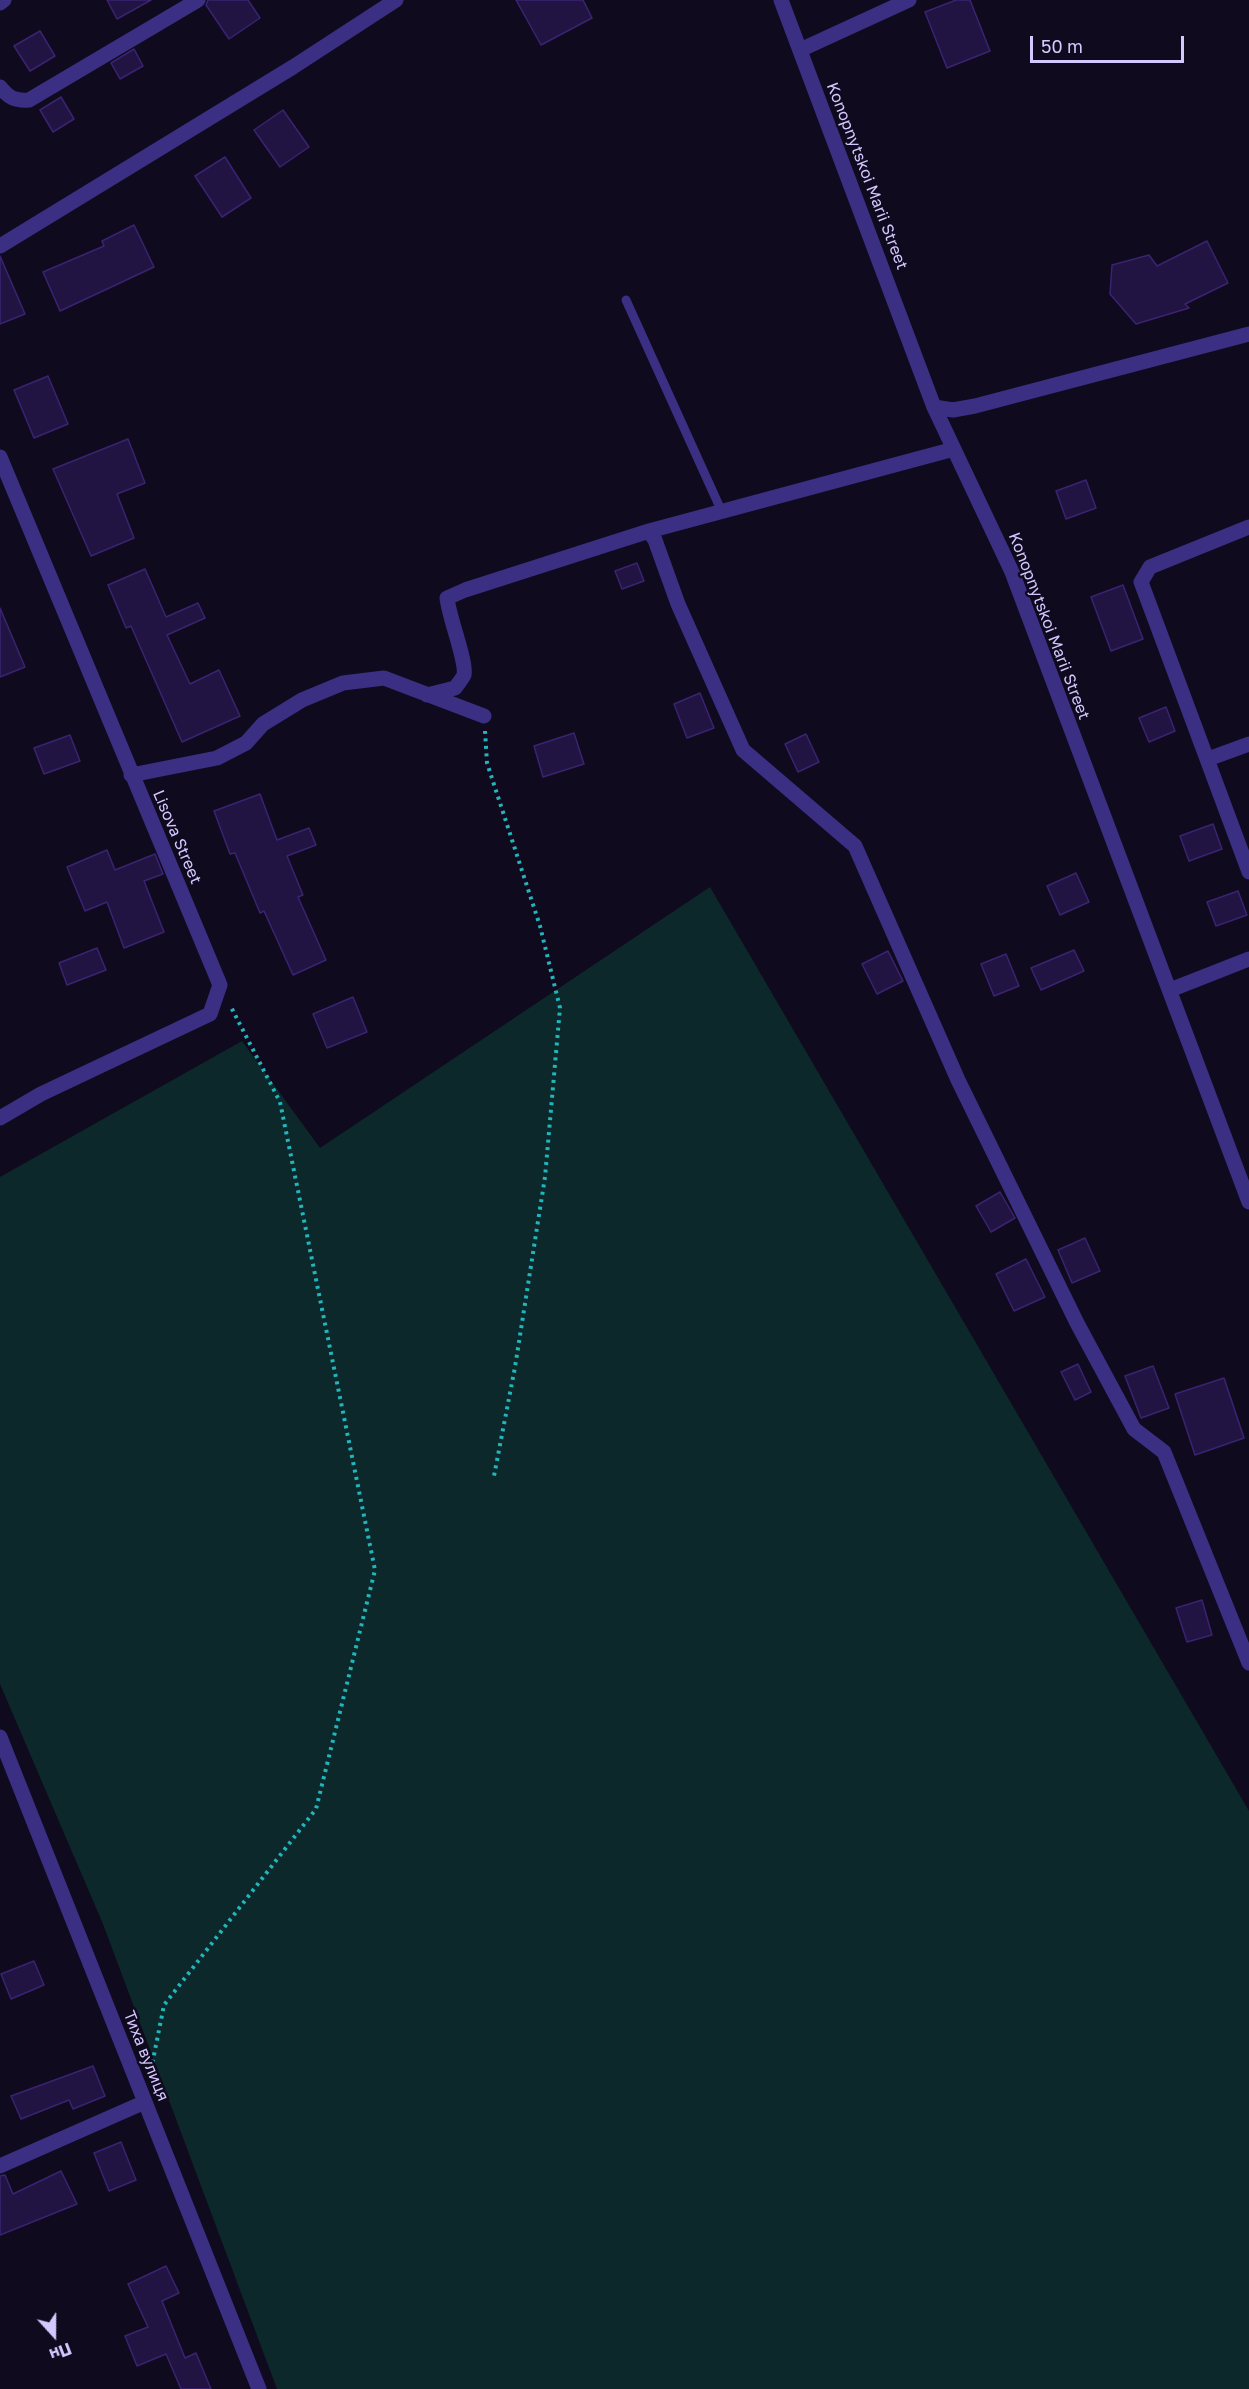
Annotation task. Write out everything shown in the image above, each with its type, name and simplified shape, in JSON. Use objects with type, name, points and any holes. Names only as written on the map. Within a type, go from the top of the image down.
[{"type":"street","points":[[0,3],[4,0]]},
{"type":"street","points":[[0,87],[7,96],[18,100],[29,100],[198,0]]},
{"type":"street","points":[[0,246],[292,67],[396,0]]},
{"type":"street","name":"Konopnytskoi Marii Street","points":[[781,0],[934,407],[1012,572],[1249,1202]]},
{"type":"street","points":[[800,50],[909,0]]},
{"type":"street","points":[[934,407],[953,410],[975,406],[1249,334]]},
{"type":"street","points":[[427,695],[455,688],[464,676],[464,662],[449,616],[447,598],[476,586],[649,531],[954,449]]},
{"type":"street","name":"Lisova Street","points":[[0,458],[220,986]]},
{"type":"street","points":[[1249,527],[1150,567],[1141,582],[1249,872]]},
{"type":"street","points":[[649,531],[655,540],[678,604],[743,750],[855,846],[958,1080],[1077,1323],[1134,1429],[1164,1452],[1249,1663]]},
{"type":"street","points":[[131,774],[217,758],[246,743],[263,724],[302,700],[343,683],[384,678],[484,716]]},
{"type":"street","points":[[1208,759],[1249,744]]},
{"type":"street","points":[[1170,990],[1249,959]]},
{"type":"street","points":[[0,1119],[41,1094],[210,1014],[220,986]]},
{"type":"street","name":"Тиха вулиця","points":[[0,1737],[259,2389]]},
{"type":"street","points":[[0,2166],[145,2102]]},
{"type":"lane","points":[[627,300],[722,512]]},
{"type":"path","points":[[484,716],[487,763],[540,926],[560,1008],[545,1177],[515,1367],[494,1476]]},
{"type":"path","points":[[145,2102],[164,2005],[316,1809],[375,1570],[280,1102],[220,986]]},
{"type":"green space","points":[[710,887],[1249,1811],[1249,2389],[277,2389],[103,1924],[0,1684],[0,1177],[242,1041],[320,1148]]},
{"type":"building","points":[[107,0],[151,0],[117,19]]},
{"type":"building","points":[[208,0],[248,0],[260,18],[229,39],[206,5]]},
{"type":"building","points":[[516,0],[583,0],[592,18],[541,45]]},
{"type":"building","points":[[956,0],[970,0],[990,51],[947,68],[925,12]]},
{"type":"building","points":[[40,31],[55,56],[30,71],[14,46]]},
{"type":"building","points":[[134,49],[143,66],[120,79],[111,63]]},
{"type":"building","points":[[61,97],[74,119],[53,132],[40,110]]},
{"type":"building","points":[[283,110],[309,147],[280,167],[254,130]]},
{"type":"building","points":[[225,157],[251,198],[222,217],[195,176]]},
{"type":"building","points":[[134,225],[154,267],[60,311],[43,272],[104,246],[102,241]]},
{"type":"building","points":[[1207,241],[1228,283],[1185,304],[1189,308],[1136,324],[1110,294],[1112,265],[1149,255],[1157,266]]},
{"type":"building","points":[[0,256],[25,314],[0,324]]},
{"type":"building","points":[[48,376],[68,424],[34,438],[14,390]]},
{"type":"building","points":[[128,439],[145,483],[117,494],[134,538],[91,556],[53,469]]},
{"type":"building","points":[[1086,480],[1096,508],[1066,519],[1056,491]]},
{"type":"building","points":[[637,563],[644,581],[622,589],[615,571]]},
{"type":"building","points":[[145,569],[166,617],[198,603],[205,618],[167,635],[190,684],[219,670],[240,716],[182,742],[131,626],[126,628],[108,585]]},
{"type":"building","points":[[1123,585],[1143,639],[1111,651],[1091,597]]},
{"type":"building","points":[[0,608],[25,667],[0,677]]},
{"type":"building","points":[[700,693],[714,728],[687,738],[674,704]]},
{"type":"building","points":[[1166,707],[1175,731],[1149,742],[1139,718]]},
{"type":"building","points":[[574,733],[584,764],[543,777],[534,746]]},
{"type":"building","points":[[806,734],[819,762],[798,772],[785,744]]},
{"type":"building","points":[[70,735],[80,761],[44,774],[34,748]]},
{"type":"building","points":[[260,794],[277,840],[309,828],[316,845],[287,856],[303,895],[298,897],[326,960],[293,975],[264,911],[260,913],[235,853],[230,854],[214,811]]},
{"type":"building","points":[[1213,824],[1222,849],[1189,861],[1180,836]]},
{"type":"building","points":[[107,850],[115,870],[155,854],[163,874],[144,881],[164,932],[124,948],[107,902],[85,911],[67,867]]},
{"type":"building","points":[[1076,873],[1089,902],[1060,915],[1047,886]]},
{"type":"building","points":[[1238,891],[1247,915],[1216,926],[1207,902]]},
{"type":"building","points":[[97,948],[106,970],[67,985],[59,963]]},
{"type":"building","points":[[1074,950],[1084,971],[1041,990],[1031,968]]},
{"type":"building","points":[[888,951],[903,981],[877,994],[862,964]]},
{"type":"building","points":[[1006,954],[1019,986],[994,996],[981,964]]},
{"type":"building","points":[[353,997],[367,1032],[327,1048],[313,1014]]},
{"type":"building","points":[[1000,1192],[1015,1218],[991,1232],[976,1206]]},
{"type":"building","points":[[1085,1238],[1100,1271],[1072,1283],[1058,1250]]},
{"type":"building","points":[[1026,1259],[1045,1297],[1014,1311],[996,1274]]},
{"type":"building","points":[[1078,1364],[1091,1392],[1075,1400],[1061,1372]]},
{"type":"building","points":[[1153,1366],[1169,1408],[1141,1418],[1125,1376]]},
{"type":"building","points":[[1224,1378],[1244,1438],[1195,1455],[1175,1394]]},
{"type":"building","points":[[1202,1600],[1212,1635],[1187,1642],[1176,1608]]},
{"type":"building","points":[[34,1961],[44,1985],[11,1999],[1,1974]]},
{"type":"building","points":[[93,2066],[105,2096],[73,2109],[69,2100],[21,2119],[11,2096]]},
{"type":"building","points":[[121,2142],[136,2180],[109,2191],[94,2153]]},
{"type":"building","points":[[61,2171],[77,2204],[0,2235],[0,2176],[5,2175],[13,2194]]},
{"type":"building","points":[[166,2266],[179,2293],[162,2301],[185,2358],[196,2353],[211,2389],[181,2389],[166,2354],[137,2366],[125,2336],[148,2327],[128,2284]]}]
